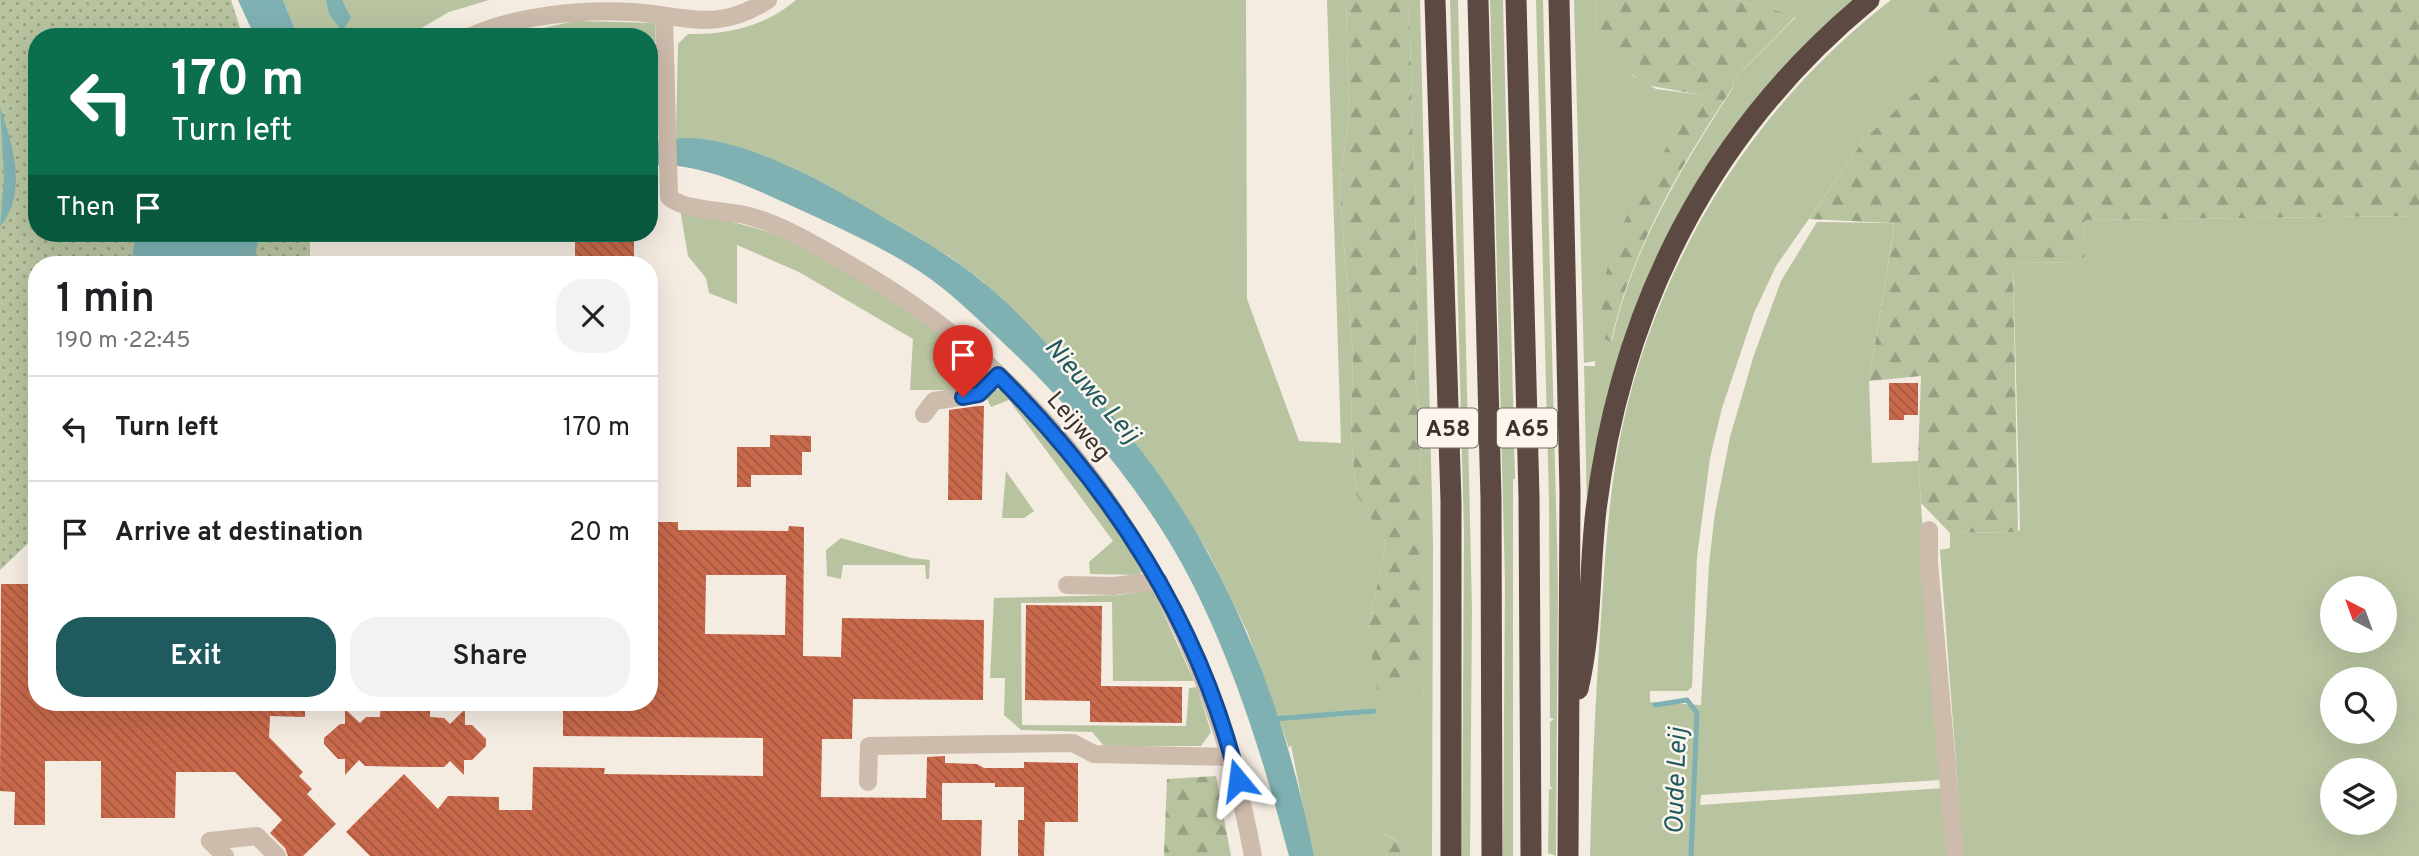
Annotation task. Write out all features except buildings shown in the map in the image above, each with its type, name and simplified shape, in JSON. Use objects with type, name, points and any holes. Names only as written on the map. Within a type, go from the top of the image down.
[{"type":"highway","name":"A58","points":[[1435,0],[1451,501],[1451,856]]},
{"type":"highway","name":"A65","points":[[1478,0],[1491,499],[1492,856]]},
{"type":"highway","name":"A65","points":[[1517,0],[1528,484],[1531,856]]},
{"type":"highway","points":[[1559,0],[1570,492],[1571,722],[1568,856]]},
{"type":"highway","points":[[1571,722],[1587,653],[1596,512],[1607,444],[1622,372],[1657,278],[1674,240],[1709,179],[1751,120],[1806,57],[1869,0]]},
{"type":"street","points":[[499,28],[528,19],[581,12],[635,12],[664,18],[731,19],[768,0]]},
{"type":"street","name":"Leijweg","points":[[664,18],[669,197],[674,202],[749,216],[777,226],[860,271],[928,316],[998,375],[1031,407],[1091,478],[1159,581],[1194,651],[1233,757],[1253,856]]},
{"type":"street","points":[[924,414],[934,401],[979,394],[998,375]]},
{"type":"street","points":[[1929,530],[1929,563],[1955,856]]},
{"type":"street","points":[[1067,585],[1159,581]]},
{"type":"street","points":[[868,782],[869,747],[1073,743],[1094,754],[1233,757]]},
{"type":"street","points":[[225,856],[210,841],[257,836],[277,856]]},
{"type":"green space","points":[[0,0],[231,0],[240,28],[28,28],[28,242],[310,242],[310,256],[28,256],[28,544],[0,570]]},
{"type":"green space","points":[[283,0],[489,0],[449,12],[421,28],[294,28]]},
{"type":"green space","points":[[796,0],[1246,0],[1247,299],[1299,441],[1341,443],[1327,0],[1346,0],[1349,120],[1339,184],[1353,354],[1351,431],[1356,493],[1386,542],[1368,630],[1421,685],[1424,697],[1420,417],[1414,370],[1418,318],[1409,0],[1420,0],[1433,543],[1432,856],[1422,856],[1422,842],[1399,842],[1384,834],[1383,856],[1313,856],[1291,745],[1289,748],[1247,631],[1208,552],[1128,432],[1044,341],[981,280],[950,257],[852,199],[778,162],[676,140],[678,44],[688,34],[731,31],[759,22]]},
{"type":"green space","points":[[1346,0],[1409,0],[1418,318],[1414,370],[1420,417],[1425,704],[1423,692],[1416,681],[1377,690],[1368,630],[1386,542],[1356,494],[1351,431],[1353,354],[1339,184],[1349,120]]},
{"type":"green space","points":[[1450,0],[1458,0],[1472,608],[1470,856],[1462,856],[1464,533]]},
{"type":"green space","points":[[1490,0],[1503,0],[1515,479],[1513,856],[1503,856],[1505,581]]},
{"type":"green space","points":[[1536,0],[1543,0],[1558,583],[1556,856],[1548,853],[1549,789],[1553,789],[1550,786],[1550,722],[1554,719],[1550,718],[1549,501]]},
{"type":"green space","points":[[1574,0],[1595,0],[1596,30],[1633,76],[1656,89],[1702,95],[1648,179],[1617,242],[1603,307],[1605,339],[1612,341],[1632,273],[1646,241],[1695,148],[1733,88],[1734,79],[1796,17],[1736,0],[1859,0],[1689,201],[1587,509],[1584,366],[1595,366],[1595,361],[1584,363]]},
{"type":"green space","points":[[1595,0],[1736,0],[1796,16],[1734,79],[1733,87],[1677,177],[1631,274],[1611,342],[1605,339],[1602,307],[1606,274],[1616,242],[1647,179],[1701,95],[1646,85],[1622,67],[1596,30]]},
{"type":"green space","points":[[1891,0],[1934,0],[1926,7],[1967,48],[1866,137],[1776,266],[1754,313],[1722,408],[1710,458],[1697,557],[1692,687],[1687,691],[1650,691],[1650,702],[1701,705],[1709,564],[1715,513],[1730,437],[1754,355],[1781,281],[1817,222],[1891,223],[1894,227],[1869,381],[1872,463],[1918,461],[1940,780],[1701,795],[1700,805],[1944,788],[1950,856],[1590,856],[1596,698],[1609,513],[1623,424],[1640,362],[1661,302],[1688,244],[1720,188],[1756,136],[1797,87],[1842,41]]},
{"type":"green space","points":[[1934,0],[2419,0],[2419,216],[2085,220],[2084,262],[2013,263],[2018,532],[1950,533],[1921,503],[1918,461],[1921,376],[1869,381],[1894,228],[1892,223],[1809,219],[1866,137],[1966,48],[1925,7]]},
{"type":"green space","points":[[576,21],[655,23],[655,28],[543,28]]},
{"type":"green space","points":[[680,209],[779,236],[857,278],[922,320],[949,342],[969,361],[978,377],[960,390],[910,390],[913,339],[799,272],[737,245],[737,304],[709,293],[706,278],[688,256]]},
{"type":"green space","points":[[2419,216],[2419,856],[1963,856],[1940,550],[1950,548],[1950,533],[2018,532],[2020,529],[2013,263],[2083,262],[2085,220]]},
{"type":"green space","points":[[1001,389],[1084,477],[1144,571],[1138,575],[1090,574],[1089,562],[1113,541],[1009,400],[991,407],[987,399],[990,391]]},
{"type":"green space","points":[[1006,471],[1034,511],[1024,518],[1002,518]]},
{"type":"green space","points":[[841,538],[911,558],[930,560],[929,579],[926,579],[925,565],[843,565],[841,579],[827,576],[826,550]]},
{"type":"green space","points":[[1153,590],[1194,681],[1113,681],[1112,602],[1021,603],[1022,725],[1186,726],[1189,688],[1197,687],[1211,732],[1201,746],[1104,746],[1092,732],[1021,730],[1004,715],[1005,678],[990,678],[994,598],[1120,595]]},
{"type":"green space","points":[[1216,776],[1231,856],[1164,856],[1167,779]]},
{"type":"green space","points":[[1383,834],[1399,842],[1422,842],[1422,856],[1383,856]]},
{"type":"water","points":[[238,0],[283,0],[294,28],[251,28]]},
{"type":"water","points":[[326,0],[342,0],[351,18],[344,28],[340,28],[329,14]]},
{"type":"water","points":[[0,106],[13,152],[16,183],[9,213],[0,227],[4,177]]},
{"type":"water","points":[[682,138],[705,139],[729,144],[778,161],[848,197],[939,250],[1004,300],[1116,419],[1164,482],[1223,581],[1268,688],[1286,743],[1314,856],[1289,856],[1251,727],[1228,663],[1182,563],[1136,492],[1055,394],[978,319],[941,287],[908,264],[835,226],[729,179],[690,168],[658,165],[658,142]]},
{"type":"water","points":[[135,242],[258,242],[255,256],[132,256]]},
{"type":"waterway","name":"Oude Leij","points":[[1655,705],[1687,700],[1697,713],[1691,856]]},
{"type":"waterway","name":"Oude Leij","points":[[1273,719],[1374,711]]},
{"type":"route","points":[[963,397],[979,394],[998,375],[1031,407],[1112,505],[1179,618],[1233,757],[1238,780]]},
{"type":"water label","name":"Nieuwe Leij","points":[[1093,390]]}]
